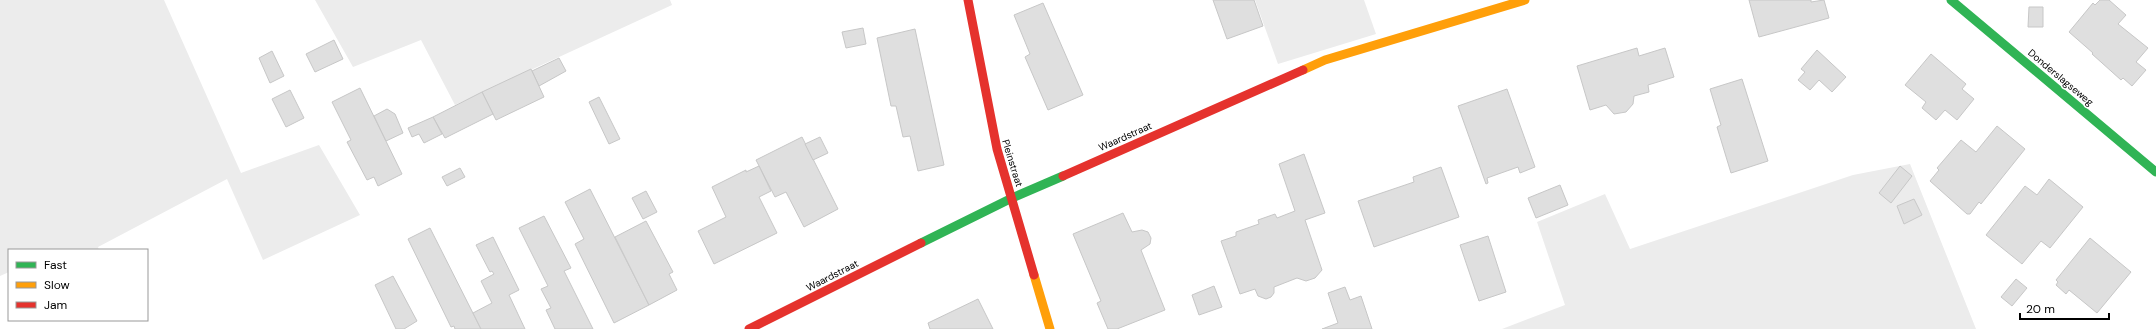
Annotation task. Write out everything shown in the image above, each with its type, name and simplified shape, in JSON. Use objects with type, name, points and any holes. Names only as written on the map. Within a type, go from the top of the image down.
[{"type":"street","name":"Pleinstraat","points":[[968,0],[996,149],[1012,198],[1050,329]]},
{"type":"street","name":"Waardstraat","points":[[749,329],[1012,198],[1325,60],[1525,0]]},
{"type":"street","name":"Donderslagseweg","points":[[1951,0],[2156,172]]},
{"type":"shaded area","points":[[0,0],[164,0],[241,173],[319,145],[360,215],[263,260],[227,179],[98,247],[99,249],[8,249],[8,272],[0,276]]},
{"type":"shaded area","points":[[315,0],[670,0],[672,5],[455,105],[421,40],[353,67]]},
{"type":"shaded area","points":[[1255,0],[1364,0],[1376,34],[1278,64]]},
{"type":"shaded area","points":[[1910,164],[1976,329],[1502,329],[1565,305],[1537,222],[1605,194],[1630,249],[1853,175]]},
{"type":"building","points":[[1213,0],[1254,0],[1263,26],[1227,39]]},
{"type":"building","points":[[1749,0],[1811,0],[1811,2],[1824,0],[1829,18],[1759,37]]},
{"type":"building","points":[[2100,0],[2109,0],[2126,15],[2118,24],[2148,48],[2136,62],[2146,70],[2132,86],[2123,78],[2121,80],[2069,32],[2093,3],[2095,5]]},
{"type":"building","points":[[1043,3],[1083,95],[1048,110],[1025,57],[1030,54],[1014,15]]},
{"type":"building","points":[[2029,7],[2043,7],[2043,27],[2028,27]]},
{"type":"building","points":[[863,28],[866,44],[846,48],[842,32]]},
{"type":"building","points":[[915,29],[944,165],[918,171],[910,136],[903,137],[896,106],[891,106],[877,38]]},
{"type":"building","points":[[334,40],[343,59],[315,72],[306,54]]},
{"type":"building","points":[[1637,48],[1639,56],[1665,48],[1674,77],[1648,85],[1649,92],[1634,96],[1633,104],[1626,112],[1614,114],[1606,105],[1590,110],[1577,66]]},
{"type":"building","points":[[1817,50],[1846,77],[1832,92],[1819,80],[1810,90],[1798,80],[1805,72],[1801,69]]},
{"type":"building","points":[[272,51],[284,76],[270,83],[259,58]]},
{"type":"building","points":[[1931,54],[1966,84],[1962,89],[1974,99],[1957,120],[1945,110],[1936,120],[1922,108],[1926,102],[1905,85]]},
{"type":"building","points":[[559,58],[566,71],[539,86],[532,71]]},
{"type":"building","points":[[531,69],[544,97],[496,120],[482,92]]},
{"type":"building","points":[[1742,79],[1768,161],[1731,173],[1717,127],[1721,125],[1710,89]]},
{"type":"building","points":[[360,88],[402,174],[378,186],[374,177],[367,180],[347,142],[351,140],[332,102]]},
{"type":"building","points":[[1507,89],[1535,167],[1520,173],[1518,167],[1487,178],[1488,183],[1486,184],[1458,106]]},
{"type":"building","points":[[290,90],[304,118],[286,127],[272,99]]},
{"type":"building","points":[[482,92],[493,114],[445,138],[433,117]]},
{"type":"building","points":[[599,97],[620,139],[609,144],[589,102]]},
{"type":"building","points":[[387,109],[395,114],[403,133],[386,141],[374,116]]},
{"type":"building","points":[[433,117],[442,134],[424,143],[419,134],[412,137],[408,128]]},
{"type":"building","points":[[1997,126],[2025,149],[1981,204],[1979,202],[1970,214],[1967,214],[1930,181],[1939,170],[1937,168],[1961,140],[1976,152]]},
{"type":"building","points":[[802,137],[838,209],[804,227],[786,192],[775,197],[756,160]]},
{"type":"building","points":[[820,137],[828,153],[813,160],[805,144]]},
{"type":"building","points":[[1304,154],[1325,213],[1305,220],[1322,270],[1315,278],[1306,281],[1297,278],[1274,287],[1274,293],[1271,297],[1266,299],[1258,296],[1255,289],[1240,294],[1221,241],[1236,236],[1236,232],[1259,224],[1258,220],[1275,214],[1277,218],[1295,211],[1279,164]]},
{"type":"building","points":[[759,166],[771,191],[759,197],[777,233],[714,264],[698,231],[726,217],[712,187],[746,170],[746,172]]},
{"type":"building","points":[[1900,166],[1912,176],[1891,203],[1879,193]]},
{"type":"building","points":[[1441,167],[1459,217],[1374,247],[1358,201],[1414,182],[1413,177]]},
{"type":"building","points":[[460,168],[465,177],[447,186],[442,177]]},
{"type":"building","points":[[2049,179],[2083,207],[2050,248],[2041,241],[2022,264],[1986,235],[2025,186],[2037,195]]},
{"type":"building","points":[[1560,185],[1568,205],[1536,218],[1528,198]]},
{"type":"building","points":[[590,189],[649,305],[614,323],[575,244],[584,239],[565,202]]},
{"type":"building","points":[[646,191],[657,212],[643,219],[632,198]]},
{"type":"building","points":[[1914,199],[1922,215],[1904,224],[1897,206]]},
{"type":"building","points":[[1123,213],[1132,232],[1142,230],[1148,232],[1151,238],[1150,244],[1141,250],[1165,310],[1117,329],[1108,329],[1097,303],[1101,301],[1073,234]]},
{"type":"building","points":[[544,216],[571,268],[564,271],[593,329],[555,329],[546,310],[551,308],[541,289],[548,286],[519,228]]},
{"type":"building","points":[[646,221],[673,272],[669,274],[677,290],[649,305],[615,237]]},
{"type":"building","points":[[430,228],[481,329],[455,329],[454,326],[451,327],[408,239]]},
{"type":"building","points":[[1488,236],[1506,292],[1479,301],[1460,245]]},
{"type":"building","points":[[493,237],[519,290],[509,295],[525,329],[481,329],[473,313],[492,303],[481,281],[494,274],[492,271],[490,272],[476,245]]},
{"type":"building","points":[[2090,238],[2131,272],[2097,313],[2069,290],[2066,294],[2056,285],[2058,282],[2056,280]]},
{"type":"building","points":[[393,276],[417,321],[404,329],[396,329],[375,285]]},
{"type":"building","points":[[2016,279],[2027,288],[2012,306],[2001,297]]},
{"type":"building","points":[[1214,286],[1222,307],[1199,315],[1192,295]]},
{"type":"building","points":[[1345,287],[1350,300],[1361,296],[1372,329],[1322,329],[1338,323],[1328,293]]},
{"type":"building","points":[[978,299],[993,329],[930,329],[928,323]]},
{"type":"traffic: fast","points":[[1951,0],[2156,172]]},
{"type":"traffic: fast","points":[[921,243],[1012,198],[1063,176]]},
{"type":"traffic: slow","points":[[1303,70],[1325,60],[1525,0]]},
{"type":"traffic: slow","points":[[1034,275],[1050,329]]},
{"type":"traffic: jam","points":[[968,0],[997,149],[1034,275]]},
{"type":"traffic: jam","points":[[1063,176],[1303,70]]},
{"type":"traffic: jam","points":[[749,329],[921,243]]}]
